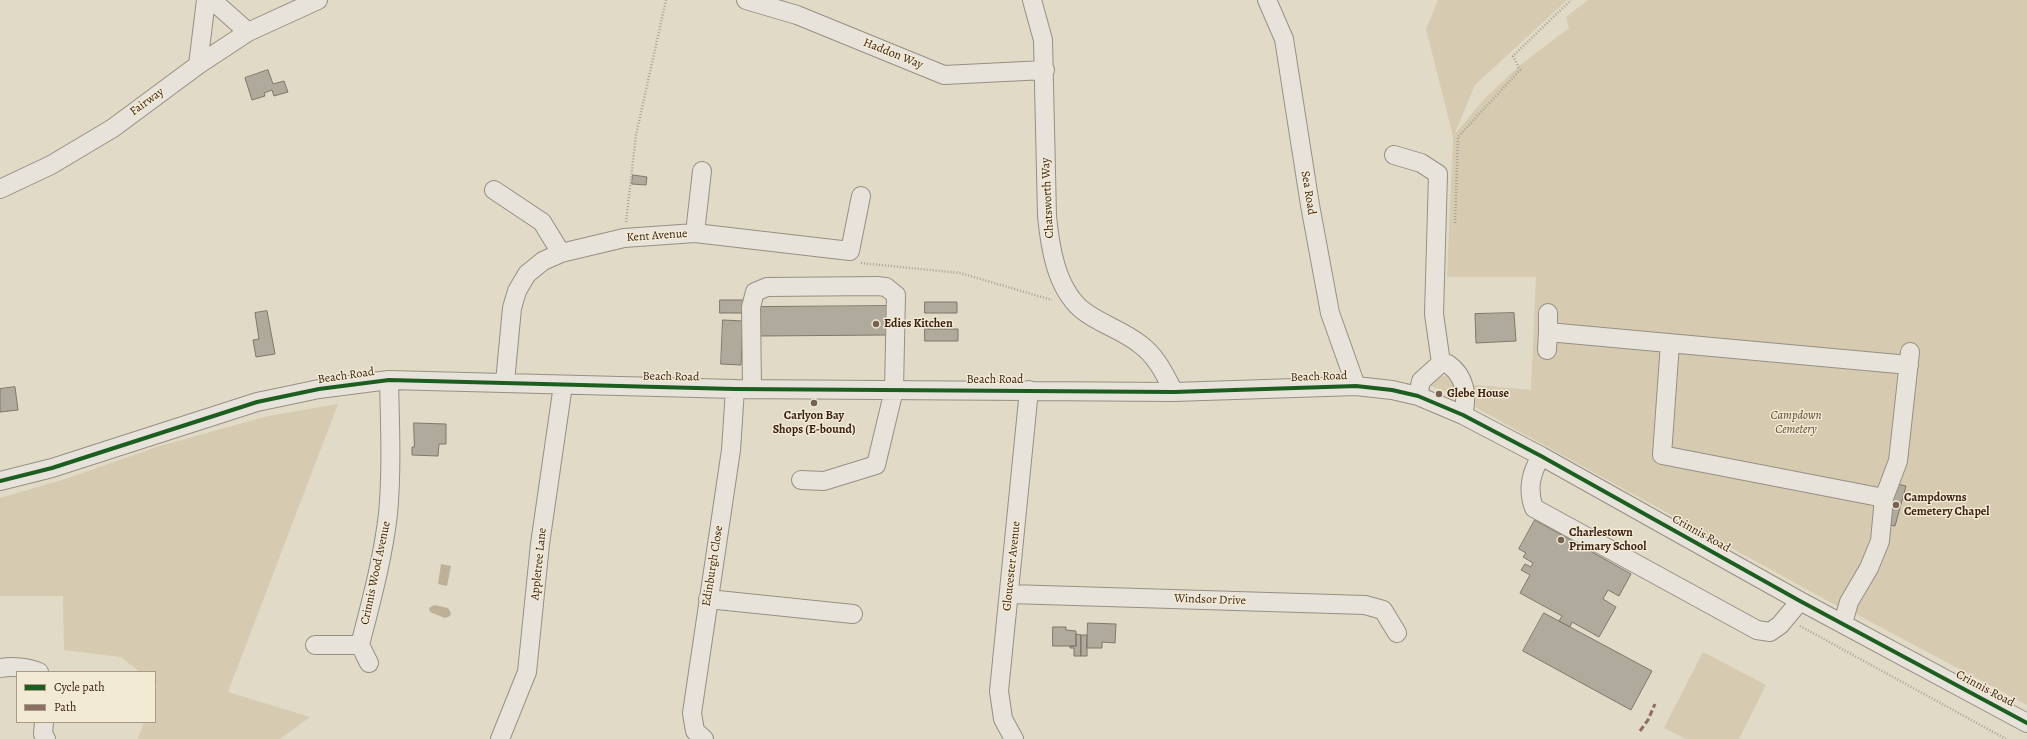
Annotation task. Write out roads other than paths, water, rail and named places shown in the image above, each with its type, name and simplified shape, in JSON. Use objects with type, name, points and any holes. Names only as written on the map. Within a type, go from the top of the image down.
[{"type":"street","points":[[198,65],[206,0]]},
{"type":"street","points":[[212,0],[248,32],[318,0]]},
{"type":"street","name":"Haddon Way","points":[[746,0],[797,15],[944,75],[1045,70]]},
{"type":"street","name":"Chatsworth Way","points":[[1032,0],[1043,40],[1045,70],[1047,216],[1049,240],[1060,278],[1069,294],[1081,309],[1142,345],[1161,366],[1174,392]]},
{"type":"street","name":"Sea Road","points":[[1267,0],[1284,39],[1310,205],[1330,313],[1356,386]]},
{"type":"street","name":"Fairway","points":[[0,189],[51,165],[113,128],[198,65],[248,32]]},
{"type":"street","points":[[1394,155],[1421,163],[1438,174],[1434,314],[1441,363],[1421,381],[1418,396]]},
{"type":"street","points":[[694,234],[702,171]]},
{"type":"street","points":[[494,190],[542,222],[561,253]]},
{"type":"street","name":"Kent Avenue","points":[[505,382],[512,308],[517,291],[527,274],[544,261],[561,253],[624,238],[694,234],[850,251],[861,196]]},
{"type":"street","name":"Edinburgh Close","points":[[699,738],[695,731],[692,713],[731,450],[743,389],[751,308],[755,292],[767,287],[878,286],[886,287],[896,294],[894,390]]},
{"type":"street","points":[[1548,313],[1547,341],[1670,343],[1910,358],[1898,461],[1884,498],[1880,541],[1869,568],[1849,602],[1843,623]]},
{"type":"street","points":[[1670,343],[1662,455],[1884,498]]},
{"type":"street","points":[[1448,364],[1457,371],[1463,382],[1466,403],[1462,415]]},
{"type":"street","name":"Beach Road","points":[[0,481],[52,468],[257,402],[319,390],[390,380],[743,389],[1174,392],[1356,386]]},
{"type":"street","name":"Crinnis Wood Avenue","points":[[360,645],[381,556],[388,515],[391,472],[390,380]]},
{"type":"street","name":"Appletree Lane","points":[[500,739],[527,672],[540,544],[563,385]]},
{"type":"street","name":"Crinnis Road","points":[[1356,386],[1392,390],[1418,396],[1462,415],[1541,456],[1800,601],[2027,723]]},
{"type":"street","points":[[801,480],[824,481],[876,465],[894,390]]},
{"type":"street","name":"Gloucester Avenue","points":[[1014,739],[1003,719],[999,691],[1010,594],[1029,390]]},
{"type":"street","points":[[1541,456],[1535,467],[1531,482],[1530,497],[1534,508],[1757,630],[1770,632],[1780,625],[1800,601]]},
{"type":"street","name":"Windsor Drive","points":[[1010,594],[1365,605],[1383,610],[1397,633]]},
{"type":"street","points":[[708,599],[854,614]]},
{"type":"street","points":[[315,645],[360,645],[369,664]]},
{"type":"street","points":[[0,668],[9,667],[34,669],[37,671]]},
{"type":"street","points":[[44,723],[43,734],[46,739]]},
{"type":"place","name":"Edies Kitchen","points":[[876,324]]},
{"type":"place","name":"Glebe House","points":[[1439,394]]},
{"type":"place","name":"Carlyon Bay Shops (E-bound)","points":[[814,403]]},
{"type":"place","name":"Campdowns Cemetery Chapel","points":[[1896,505]]},
{"type":"place","name":"Charlestown Primary School","points":[[1561,540]]},
{"type":"park label","name":"Campdown Cemetery","points":[[1796,423]]}]
